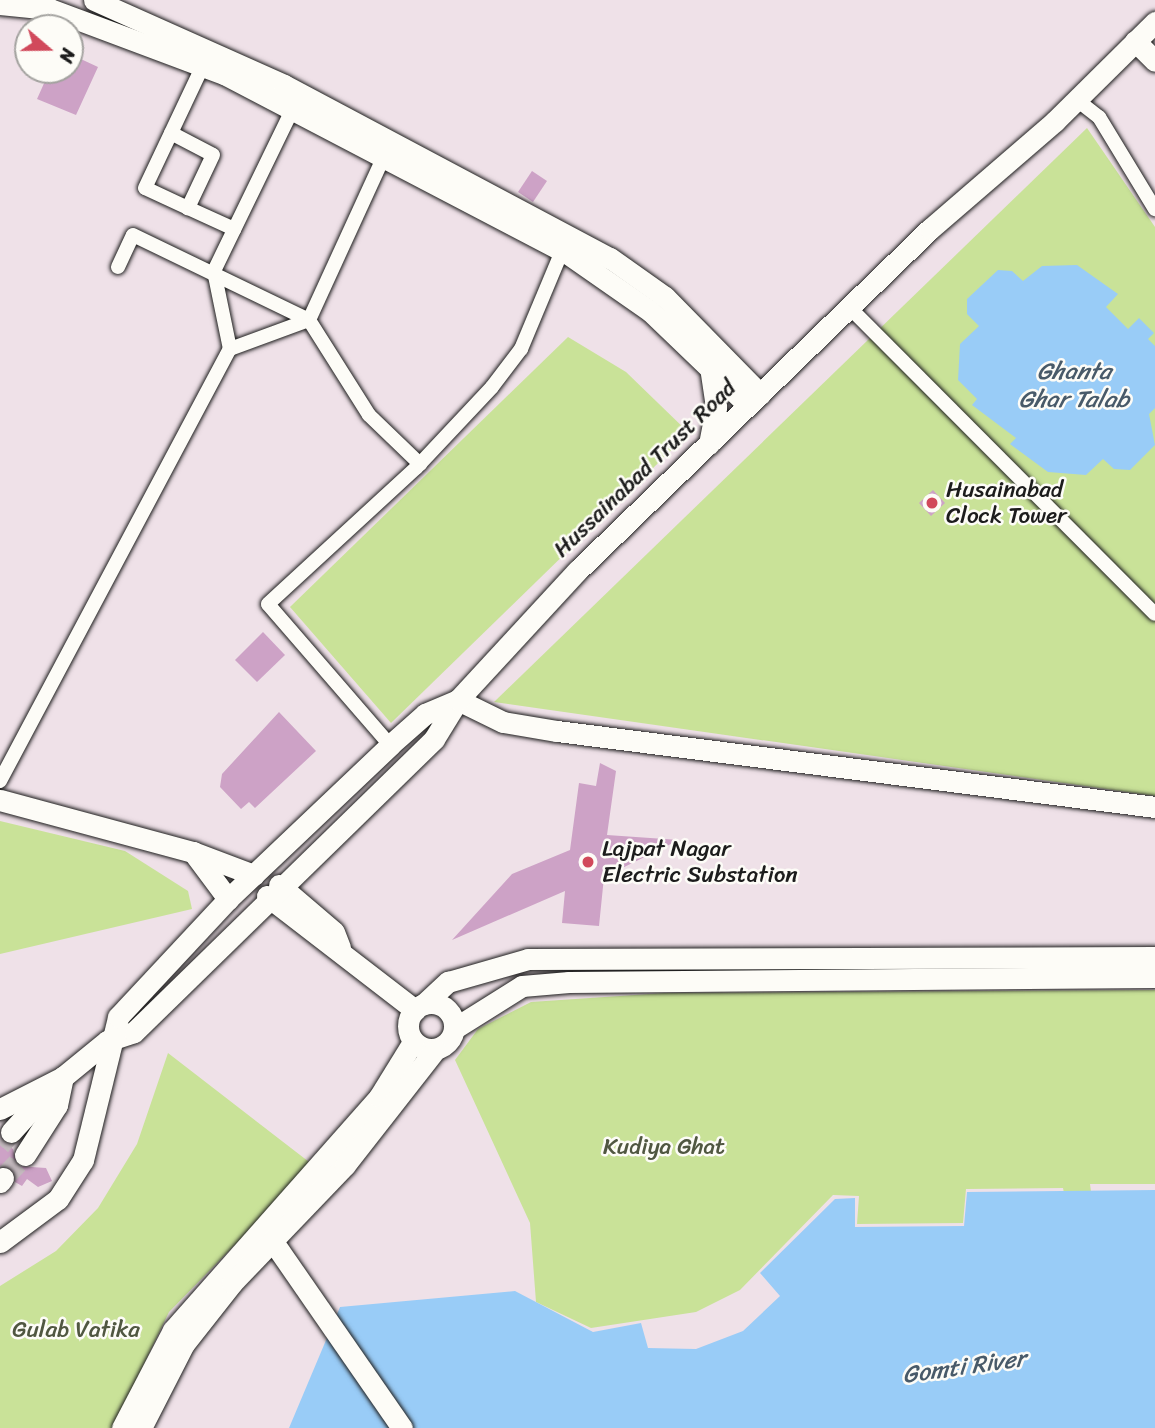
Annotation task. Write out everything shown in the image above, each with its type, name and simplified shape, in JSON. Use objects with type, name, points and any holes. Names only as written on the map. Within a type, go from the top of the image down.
[{"type":"street","points":[[94,0],[296,102],[665,297],[717,361],[754,399]]},
{"type":"street","points":[[0,4],[50,9],[207,58]]},
{"type":"street","name":"Hussainabad Trust Road","points":[[107,1041],[118,1017],[228,900],[425,714],[458,701],[577,571],[849,307],[1077,100],[1155,22]]},
{"type":"street","points":[[1135,41],[1155,61]]},
{"type":"street","points":[[207,58],[145,188],[234,229]]},
{"type":"street","points":[[1077,100],[1099,117],[1155,209]]},
{"type":"street","points":[[0,781],[230,349],[214,271],[296,102]]},
{"type":"street","points":[[171,133],[213,155],[188,208]]},
{"type":"street","points":[[230,349],[309,320],[387,150]]},
{"type":"street","points":[[118,267],[133,234],[214,271],[309,320],[369,415],[420,464]]},
{"type":"street","points":[[390,745],[268,604],[420,464],[521,349],[565,244]]},
{"type":"street","points":[[849,307],[1155,614]]},
{"type":"street","points":[[717,361],[763,372],[785,369]]},
{"type":"street","points":[[709,444],[716,407],[717,361]]},
{"type":"street","points":[[11,1132],[63,1077],[107,1041],[134,1032],[273,890],[434,739],[458,701],[503,722],[557,731],[1155,807]]},
{"type":"street","points":[[0,800],[194,852],[254,875]]},
{"type":"street","points":[[194,852],[228,900]]},
{"type":"street","points":[[273,890],[324,943],[340,948],[420,1007],[446,1008],[455,1028]]},
{"type":"street","points":[[413,1042],[408,1027],[420,1007],[449,982],[527,959],[1155,957]]},
{"type":"street","points":[[122,1428],[173,1330],[269,1235],[435,1050],[449,1042],[455,1028],[522,986],[569,982],[1155,976]]},
{"type":"street","points":[[0,1242],[58,1199],[83,1160],[107,1041]]},
{"type":"street","points":[[413,1042],[435,1050]]},
{"type":"street","points":[[141,1428],[184,1344],[379,1097],[413,1042]]},
{"type":"street","points":[[0,1109],[63,1077]]},
{"type":"street","points":[[25,1155],[57,1105],[63,1077]]},
{"type":"street","points":[[269,1235],[402,1428]]},
{"type":"green space","points":[[1087,128],[1155,227],[1155,796],[494,702]]},
{"type":"green space","points":[[568,337],[626,372],[689,433],[391,723],[290,607]]},
{"type":"green space","points":[[0,821],[125,851],[188,891],[192,909],[0,954]]},
{"type":"green space","name":"Kudiya Ghat","points":[[1155,990],[1155,1184],[1090,1184],[1093,1207],[1067,1209],[1063,1188],[966,1189],[963,1223],[857,1224],[859,1196],[833,1195],[740,1290],[696,1312],[591,1328],[536,1302],[530,1223],[455,1060],[478,1029],[531,1002],[664,993]]},
{"type":"green space","name":"Gulab Vatika","points":[[168,1053],[313,1165],[169,1312],[113,1428],[0,1428],[0,1286],[56,1251],[98,1208],[137,1144]]},
{"type":"water","name":"Ghanta Ghar Talab","points":[[1077,265],[1118,294],[1106,307],[1128,329],[1139,318],[1154,333],[1148,339],[1155,346],[1155,408],[1149,414],[1155,445],[1130,470],[1114,469],[1103,459],[1086,475],[1048,472],[1010,444],[1016,438],[972,405],[977,399],[958,380],[960,344],[979,326],[967,314],[967,299],[998,270],[1012,271],[1023,281],[1042,266]]},
{"type":"water","name":"Gomti River","points":[[1155,1190],[1155,1428],[289,1428],[340,1307],[515,1291],[593,1332],[641,1323],[648,1348],[696,1349],[743,1331],[780,1296],[760,1273],[835,1199],[855,1198],[855,1227],[964,1226],[967,1192]]},
{"type":"building","points":[[84,60],[98,67],[76,115],[37,99],[44,84],[84,84]]},
{"type":"building","points":[[532,171],[547,181],[533,202],[518,192]]},
{"type":"building","name":"Husainabad Clock Tower","points":[[933,490],[945,503],[931,516],[919,503]]},
{"type":"building","points":[[263,632],[285,655],[257,682],[235,660]]},
{"type":"building","points":[[279,712],[316,751],[255,808],[249,802],[241,809],[220,787],[222,774]]},
{"type":"building","name":"Lajpat Nagar Electric Substation","points":[[600,763],[616,771],[607,835],[679,840],[604,877],[599,926],[562,923],[565,891],[452,940],[512,874],[570,850],[579,783],[596,786]]},
{"type":"building","points":[[0,1138],[13,1149],[17,1166],[46,1168],[52,1181],[38,1187],[27,1179],[22,1186],[15,1182],[11,1168],[0,1166]]},
{"type":"tunnel","points":[[0,1145],[11,1132]]},
{"type":"tunnel","points":[[3,1178],[25,1155]]},
{"type":"place","name":"Husainabad Clock Tower","points":[[932,503]]},
{"type":"place","name":"Lajpat Nagar Electric Substation","points":[[588,862]]}]
